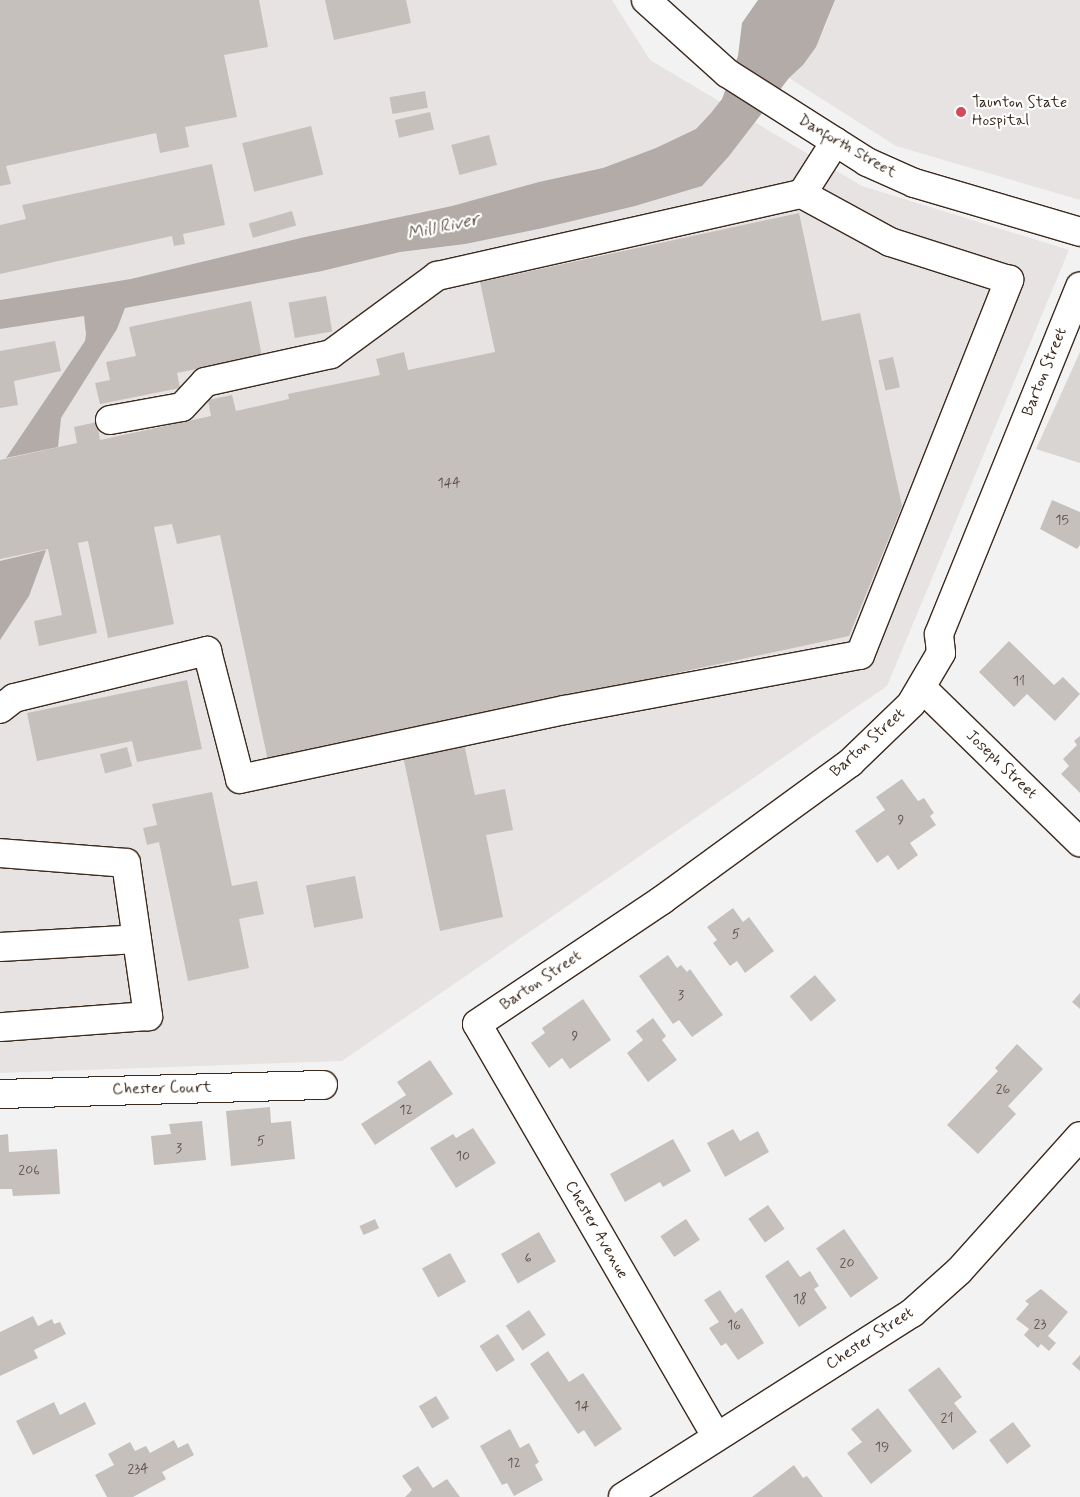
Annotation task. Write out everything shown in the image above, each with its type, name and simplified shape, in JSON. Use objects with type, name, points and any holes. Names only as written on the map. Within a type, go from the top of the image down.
[{"type":"street","name":"Danforth Street","points":[[646,0],[727,73],[835,142],[898,177],[1080,232]]},
{"type":"street","points":[[802,194],[835,142]]},
{"type":"street","points":[[0,709],[14,698],[207,651],[240,779],[564,710],[860,654],[1009,280],[890,242],[802,194],[437,276],[331,354],[205,382],[182,407],[110,420]]},
{"type":"street","name":"Barton Street","points":[[477,1024],[662,900],[850,763],[892,725],[922,688],[942,653],[939,634],[1080,286]]},
{"type":"street","name":"Joseph Street","points":[[922,688],[1080,842]]},
{"type":"street","points":[[0,853],[126,863],[148,1016],[0,1026]]},
{"type":"street","points":[[0,947],[137,939]]},
{"type":"street","name":"Chester Avenue","points":[[477,1024],[716,1436]]},
{"type":"street","name":"Chester Court","points":[[0,1094],[323,1085]]},
{"type":"street","name":"Chester Street","points":[[623,1497],[716,1436],[912,1313],[959,1271],[1080,1136]]},
{"type":"shaded area","points":[[0,0],[612,0],[650,60],[862,186],[1069,250],[887,686],[342,1061],[0,1073]]},
{"type":"shaded area","name":"Taunton State Hospital","points":[[835,0],[1080,0],[1080,200],[896,146],[789,78],[803,65],[825,27]]},
{"type":"shaded area","points":[[1080,352],[1080,463],[1036,449]]},
{"type":"water","name":"Mill River","points":[[758,0],[835,0],[816,47],[803,65],[789,78],[729,156],[702,186],[635,206],[543,228],[465,244],[400,252],[322,271],[125,308],[117,329],[61,418],[58,447],[6,458],[85,341],[86,334],[84,316],[0,329],[0,300],[131,279],[305,237],[452,206],[539,182],[603,168],[656,148],[696,129],[722,99],[738,56],[742,23]]},
{"type":"water","points":[[46,550],[29,596],[0,640],[0,561]]},
{"type":"building","points":[[0,0],[259,0],[268,47],[224,55],[237,117],[185,127],[189,147],[160,153],[156,133],[6,166],[11,184],[0,186]]},
{"type":"building","points":[[325,0],[406,0],[411,23],[334,40]]},
{"type":"building","points":[[425,91],[428,108],[392,114],[390,97]]},
{"type":"building","points":[[430,112],[434,130],[399,138],[395,120]]},
{"type":"building","points":[[311,126],[323,175],[254,192],[242,143]]},
{"type":"building","points":[[489,135],[497,165],[459,175],[451,145]]},
{"type":"building","points":[[212,164],[225,225],[183,234],[185,244],[174,246],[172,236],[0,274],[0,225],[26,219],[22,205]]},
{"type":"building","points":[[292,211],[296,225],[253,238],[249,223]]},
{"type":"building","points":[[799,213],[822,321],[860,313],[902,506],[849,636],[268,761],[220,535],[177,544],[172,524],[154,527],[174,624],[108,638],[88,541],[78,543],[97,633],[39,646],[34,621],[62,615],[48,549],[0,559],[0,460],[77,443],[74,427],[97,422],[100,440],[211,416],[208,400],[232,395],[236,411],[289,399],[288,394],[380,375],[376,359],[404,352],[408,370],[495,352],[480,282]]},
{"type":"building","points":[[326,296],[332,331],[295,338],[289,303]]},
{"type":"building","points":[[251,301],[262,356],[177,373],[180,388],[100,404],[95,383],[110,380],[106,362],[136,356],[129,327]]},
{"type":"building","points":[[55,341],[61,371],[14,381],[18,405],[0,408],[0,351]]},
{"type":"building","points":[[893,357],[900,387],[885,391],[878,360]]},
{"type":"building","points":[[1052,500],[1080,512],[1080,545],[1077,549],[1040,529]]},
{"type":"building","points":[[1009,641],[1054,685],[1063,677],[1080,694],[1055,721],[1027,694],[1014,707],[979,672]]},
{"type":"building","points":[[187,680],[202,749],[137,762],[132,741],[37,761],[27,713]]},
{"type":"building","points":[[1080,736],[1080,793],[1061,774],[1069,766],[1063,759],[1077,745],[1074,741]]},
{"type":"building","points":[[463,739],[475,795],[505,789],[513,830],[486,835],[503,917],[440,931],[402,751]]},
{"type":"building","points":[[127,747],[132,766],[105,774],[100,754]]},
{"type":"building","points":[[902,779],[918,801],[924,798],[934,813],[930,816],[936,825],[910,843],[918,855],[898,870],[888,855],[877,863],[855,831],[885,810],[876,797]]},
{"type":"building","points":[[212,792],[232,886],[257,881],[264,914],[239,919],[249,968],[188,981],[159,842],[147,845],[143,828],[157,825],[152,804]]},
{"type":"building","points":[[355,876],[363,918],[314,928],[306,886]]},
{"type":"building","points":[[733,908],[743,922],[749,917],[774,951],[745,973],[737,961],[730,966],[713,943],[717,940],[707,927]]},
{"type":"building","points":[[668,955],[677,968],[681,965],[687,972],[690,969],[723,1015],[692,1037],[679,1020],[673,1024],[639,976]]},
{"type":"building","points":[[815,975],[836,1000],[811,1021],[790,996]]},
{"type":"building","points":[[1080,993],[1080,1009],[1072,1002]]},
{"type":"building","points":[[583,999],[611,1040],[570,1069],[562,1058],[549,1068],[531,1043],[545,1033],[542,1028]]},
{"type":"building","points":[[653,1018],[666,1036],[662,1040],[677,1060],[648,1082],[627,1053],[643,1040],[636,1031]]},
{"type":"building","points":[[1017,1044],[1043,1069],[1008,1106],[1016,1114],[978,1154],[947,1125],[998,1071],[995,1068]]},
{"type":"building","points":[[430,1060],[453,1094],[375,1145],[361,1124],[406,1095],[397,1082]]},
{"type":"building","points":[[270,1107],[271,1123],[291,1121],[295,1159],[231,1166],[226,1111]]},
{"type":"building","points":[[202,1121],[206,1160],[154,1165],[151,1136],[171,1134],[169,1124]]},
{"type":"building","points":[[473,1128],[496,1163],[456,1188],[430,1148],[453,1134],[456,1138]]},
{"type":"building","points":[[733,1129],[740,1141],[758,1131],[769,1152],[725,1177],[707,1143]]},
{"type":"building","points":[[8,1134],[9,1152],[57,1149],[60,1194],[13,1196],[12,1189],[0,1189],[0,1135]]},
{"type":"building","points":[[673,1139],[691,1171],[663,1187],[660,1182],[625,1202],[610,1174]]},
{"type":"building","points":[[768,1205],[785,1229],[765,1243],[748,1219]]},
{"type":"building","points":[[375,1219],[379,1228],[364,1235],[359,1226]]},
{"type":"building","points":[[686,1219],[700,1240],[674,1257],[660,1236]]},
{"type":"building","points":[[844,1229],[878,1278],[851,1298],[816,1249]]},
{"type":"building","points":[[539,1232],[556,1261],[518,1283],[501,1254]]},
{"type":"building","points":[[450,1253],[466,1282],[438,1297],[422,1269]]},
{"type":"building","points":[[788,1260],[800,1277],[810,1271],[819,1286],[814,1289],[827,1308],[799,1327],[765,1276]]},
{"type":"building","points":[[1041,1289],[1068,1312],[1048,1336],[1056,1343],[1049,1351],[1041,1344],[1038,1348],[1024,1335],[1029,1329],[1016,1319],[1029,1304],[1025,1301]]},
{"type":"building","points":[[720,1290],[735,1313],[742,1308],[764,1343],[738,1360],[726,1343],[721,1346],[709,1328],[719,1322],[704,1300]]},
{"type":"building","points":[[529,1310],[546,1335],[523,1351],[506,1326]]},
{"type":"building","points":[[33,1316],[38,1326],[52,1319],[54,1324],[60,1322],[66,1334],[34,1350],[38,1358],[0,1376],[0,1332]]},
{"type":"building","points":[[498,1334],[515,1360],[496,1372],[480,1346]]},
{"type":"building","points":[[548,1351],[569,1382],[583,1373],[622,1429],[595,1447],[584,1430],[578,1434],[530,1364]]},
{"type":"building","points":[[1080,1355],[1080,1371],[1072,1364]]},
{"type":"building","points":[[939,1367],[962,1397],[954,1403],[977,1432],[953,1450],[908,1390]]},
{"type":"building","points":[[436,1396],[449,1418],[432,1429],[419,1406]]},
{"type":"building","points":[[54,1402],[60,1415],[85,1402],[96,1424],[33,1455],[16,1421]]},
{"type":"building","points":[[878,1408],[912,1451],[871,1484],[847,1453],[862,1442],[851,1429]]},
{"type":"building","points":[[1013,1422],[1031,1446],[1007,1464],[989,1440]]},
{"type":"building","points":[[510,1429],[520,1448],[529,1443],[539,1462],[535,1465],[543,1480],[514,1496],[507,1483],[502,1485],[480,1446]]},
{"type":"building","points":[[174,1440],[178,1448],[188,1443],[194,1455],[162,1472],[166,1479],[133,1497],[107,1497],[95,1475],[114,1465],[108,1454],[130,1442],[135,1451],[146,1446],[150,1453]]},
{"type":"building","points":[[794,1465],[803,1478],[807,1476],[823,1497],[752,1497]]},
{"type":"building","points":[[418,1466],[433,1488],[447,1479],[460,1497],[405,1497],[412,1490],[402,1476]]},
{"type":"place","name":"Taunton State Hospital","points":[[961,112]]}]
